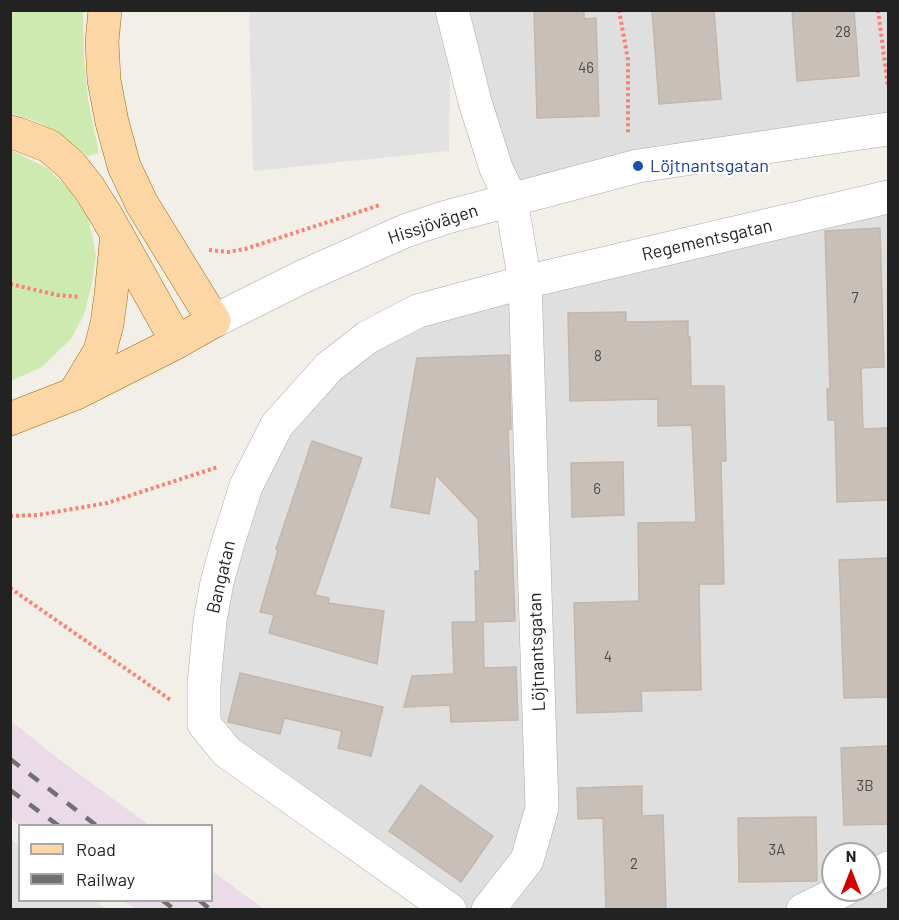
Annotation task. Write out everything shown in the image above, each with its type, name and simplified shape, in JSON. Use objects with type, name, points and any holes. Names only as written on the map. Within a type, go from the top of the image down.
[{"type":"main road","points":[[105,10],[102,42],[104,80],[124,166],[142,204],[214,321]]},
{"type":"main road","points":[[10,132],[50,146],[71,165],[89,188],[117,234],[177,342]]},
{"type":"main road","points":[[74,394],[100,351],[107,324],[117,234]]},
{"type":"main road","name":"Hissjövägen","points":[[10,419],[74,394],[214,321]]},
{"type":"street","name":"Löjtnantsgatan","points":[[452,10],[496,168],[511,200],[525,282],[542,808],[527,860],[488,909]]},
{"type":"street","name":"Hissjövägen","points":[[214,321],[304,276],[405,231],[447,217],[628,168],[888,129]]},
{"type":"street","name":"Regementsgatan","points":[[525,282],[888,197]]},
{"type":"street","name":"Bangatan","points":[[204,724],[204,684],[210,621],[217,582],[246,486],[277,424],[329,367],[368,337],[418,311],[525,282]]},
{"type":"street","points":[[204,724],[227,752],[450,909]]},
{"type":"street","points":[[803,909],[821,900]]},
{"type":"path","points":[[620,10],[628,60],[628,168]]},
{"type":"path","points":[[878,10],[888,87]]},
{"type":"path","points":[[205,250],[228,252],[245,249],[386,202]]},
{"type":"path","points":[[10,516],[38,515],[107,503],[262,453]]},
{"type":"path","points":[[10,588],[204,724]]},
{"type":"shaded area","points":[[249,11],[437,11],[450,65],[449,151],[253,171]]},
{"type":"shaded area","points":[[452,11],[888,11],[888,129],[511,200]]},
{"type":"shaded area","points":[[888,197],[888,909],[450,909],[227,752],[204,684],[246,486],[368,337]]},
{"type":"shaded area","points":[[11,721],[148,824],[18,824],[11,818]]},
{"type":"shaded area","points":[[11,839],[18,845],[18,902],[97,902],[108,909],[11,909]]},
{"type":"shaded area","points":[[213,872],[264,909],[136,909],[125,902],[213,902]]},
{"type":"green space","points":[[14,11],[83,11],[88,100],[99,153],[88,156],[61,135],[38,122],[11,113],[11,15]]},
{"type":"green space","points":[[11,150],[47,168],[70,191],[89,220],[96,255],[84,315],[71,339],[42,367],[11,381]]},
{"type":"building","points":[[534,10],[584,10],[584,19],[596,18],[599,116],[537,118]]},
{"type":"building","points":[[652,10],[714,10],[721,99],[659,104]]},
{"type":"building","points":[[792,10],[854,10],[859,76],[797,81]]},
{"type":"building","points":[[880,228],[884,367],[861,368],[863,429],[888,428],[888,500],[837,502],[835,420],[828,420],[827,389],[830,389],[825,231]]},
{"type":"building","points":[[626,312],[626,322],[688,321],[691,386],[724,386],[726,461],[721,461],[724,584],[699,584],[701,690],[641,691],[642,711],[577,713],[574,603],[639,601],[638,523],[696,522],[692,425],[658,426],[658,399],[570,401],[568,313]]},
{"type":"building","points":[[509,355],[511,429],[508,429],[515,621],[483,622],[484,668],[516,667],[518,720],[451,722],[450,705],[404,707],[412,676],[454,674],[452,622],[476,622],[475,571],[480,571],[478,519],[436,475],[429,514],[391,507],[417,358]]},
{"type":"building","points":[[312,441],[362,458],[315,595],[329,598],[328,603],[384,611],[377,664],[269,633],[274,615],[260,612],[278,550],[276,549]]},
{"type":"building","points":[[623,462],[624,515],[572,517],[571,463]]},
{"type":"building","points":[[888,558],[888,697],[844,698],[839,560]]},
{"type":"building","points":[[240,673],[383,707],[371,756],[338,748],[342,731],[284,718],[280,734],[228,722]]},
{"type":"building","points":[[888,746],[888,824],[844,825],[841,748]]},
{"type":"building","points":[[421,785],[493,836],[461,882],[389,831]]},
{"type":"building","points":[[642,786],[642,816],[663,815],[666,909],[606,909],[603,818],[578,819],[577,788]]},
{"type":"building","points":[[816,817],[817,881],[739,882],[738,818]]},
{"type":"railway","points":[[10,759],[94,824]]},
{"type":"railway","points":[[10,790],[56,824]]},
{"type":"railway","points":[[165,902],[175,910]]},
{"type":"railway","points":[[201,902],[211,910]]},
{"type":"place","name":"Löjtnantsgatan","points":[[638,166]]}]
